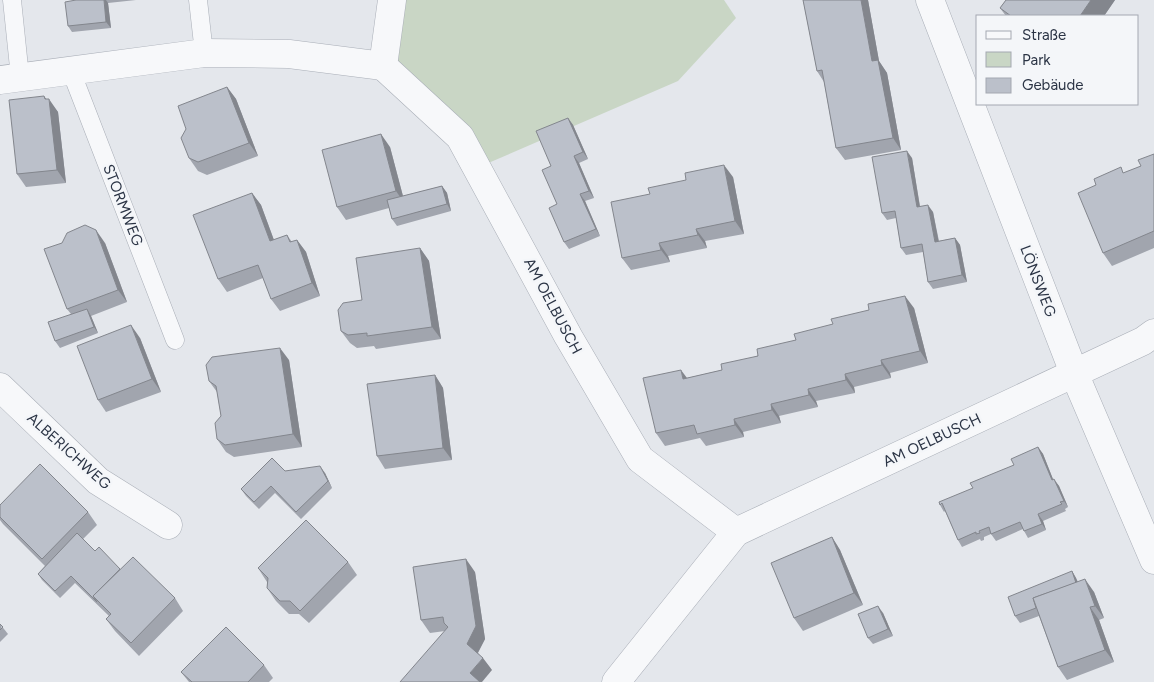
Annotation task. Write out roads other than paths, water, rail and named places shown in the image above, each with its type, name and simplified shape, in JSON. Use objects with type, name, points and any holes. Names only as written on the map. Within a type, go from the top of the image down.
[{"type":"street","points":[[10,78],[204,54],[289,54],[383,66],[392,0]]},
{"type":"street","name":"LÖNSWEG","points":[[930,0],[1074,373],[1154,560]]},
{"type":"street","name":"AM OELBUSCH","points":[[383,66],[460,137],[568,336],[640,459],[736,532]]},
{"type":"street","name":"AM OELBUSCH","points":[[616,682],[736,532],[1143,341],[1154,334]]},
{"type":"street","name":"ALBERICHWEG","points":[[0,387],[98,481],[168,525]]},
{"type":"lane","points":[[10,78],[12,0]]},
{"type":"lane","points":[[198,0],[204,54]]},
{"type":"lane","name":"STORMWEG","points":[[71,70],[176,340]]}]
